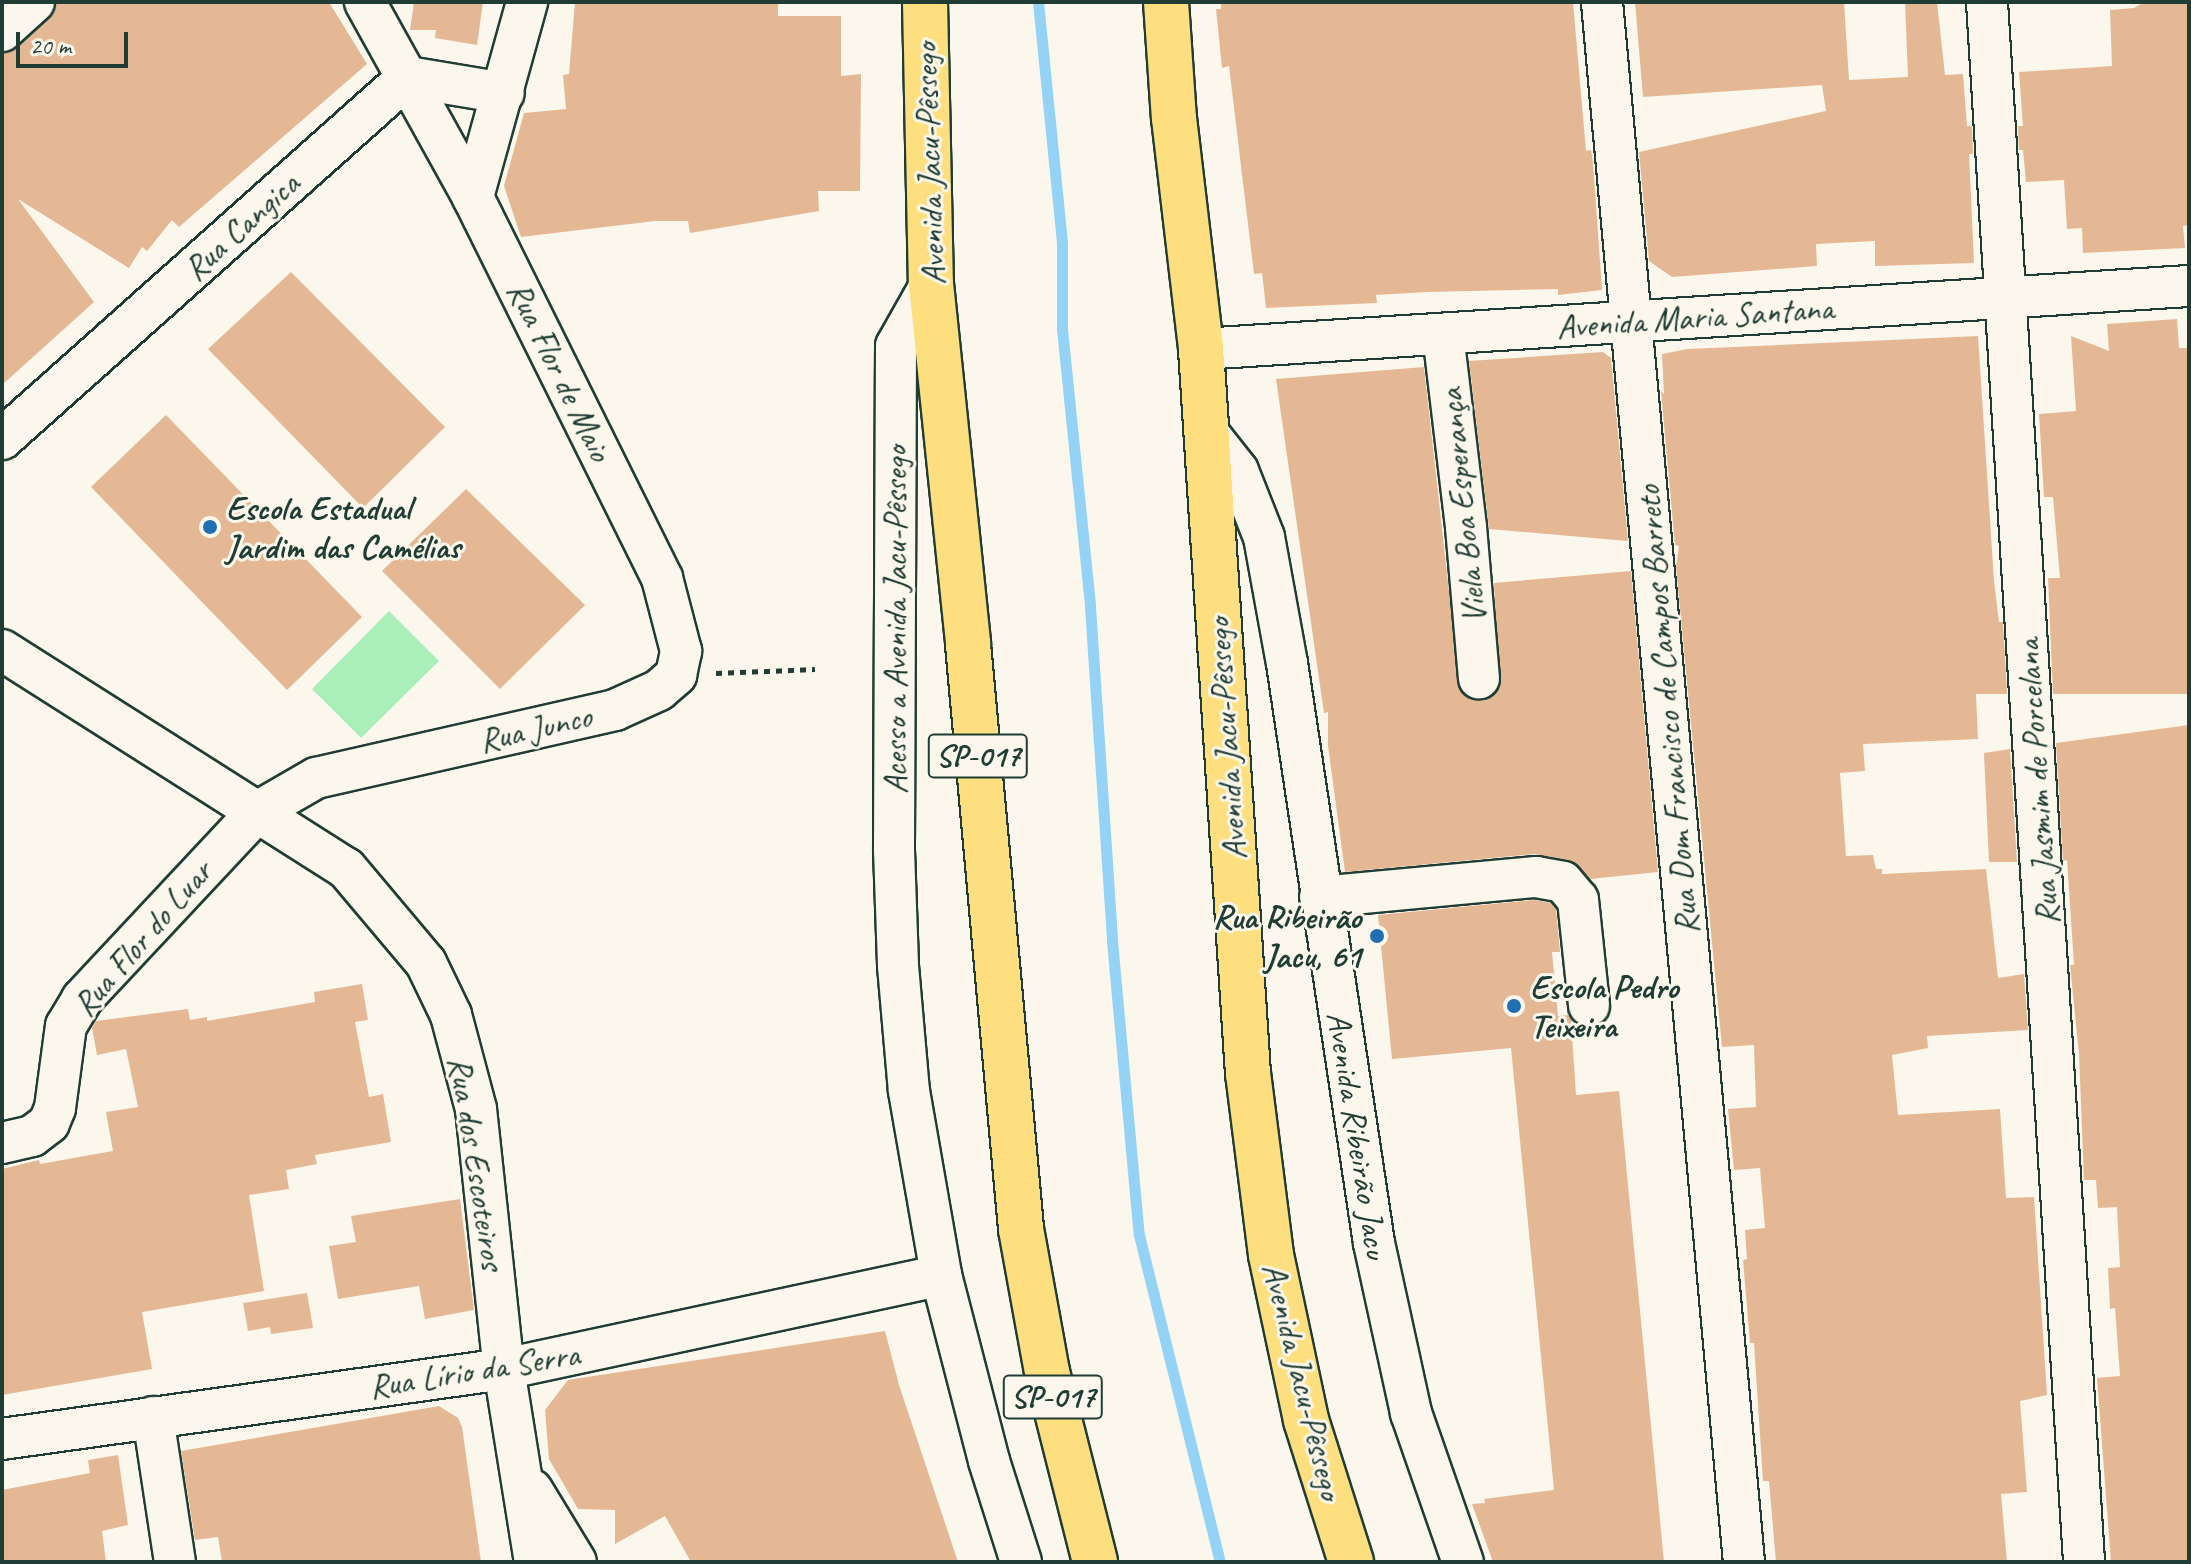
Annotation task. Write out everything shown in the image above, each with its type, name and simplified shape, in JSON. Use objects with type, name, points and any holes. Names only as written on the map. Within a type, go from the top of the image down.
[{"type":"highway","name":"Avenida Jacu-Pêssego","points":[[925,2],[931,284],[968,644],[1021,1229],[1047,1372],[1095,1562]]},
{"type":"highway","name":"Avenida Jacu-Pêssego","points":[[1166,2],[1174,118],[1201,349],[1248,1073],[1265,1210],[1306,1420],[1351,1562]]},
{"type":"street","points":[[2,31],[34,2]]},
{"type":"street","name":"Rua Flor de Maio","points":[[365,2],[473,197],[662,578],[681,651],[676,675]]},
{"type":"street","points":[[473,197],[527,2]]},
{"type":"street","name":"Rua Dom Francisco de Campos Barreto","points":[[1602,2],[1744,1562]]},
{"type":"street","name":"Rua Jasmim de Porcelana","points":[[1987,2],[2084,1562]]},
{"type":"street","points":[[408,77],[504,93]]},
{"type":"street","name":"Rua Cangica","points":[[2,439],[408,77]]},
{"type":"street","name":"Acesso a Avenida Jacu-Pêssego","points":[[931,284],[896,346],[894,850],[898,966],[909,1091],[941,1275]]},
{"type":"street","name":"Avenida Maria Santana","points":[[1201,349],[2189,286]]},
{"type":"street","name":"Viela Boa Esperança","points":[[1443,334],[1479,678]]},
{"type":"street","name":"Avenida Ribeirão Jacu","points":[[1205,429],[1238,471],[1264,537],[1287,663],[1374,1243],[1411,1413],[1463,1562]]},
{"type":"street","name":"Rua dos Escoteiros","points":[[2,650],[346,868],[426,963],[451,1015],[476,1109],[504,1369],[524,1477],[535,1562]]},
{"type":"street","name":"Rua Junco","points":[[257,812],[316,778],[615,710],[659,690],[676,675]]},
{"type":"street","name":"Rua Flor do Luar","points":[[2,1143],[32,1136],[49,1123],[55,1108],[66,1026],[82,999],[257,812]]},
{"type":"street","points":[[1320,897],[1536,877],[1563,882],[1578,900],[1589,1005]]},
{"type":"street","points":[[941,1275],[989,1461],[1021,1562]]},
{"type":"street","name":"Rua Lírio da Serra","points":[[2,1439],[504,1369],[941,1275]]},
{"type":"street","points":[[153,1417],[175,1562]]},
{"type":"street","points":[[524,1477],[576,1562]]},
{"type":"path","points":[[676,675],[815,669]]},
{"type":"green space","points":[[389,611],[439,661],[361,738],[312,689]]},
{"type":"building","points":[[56,2],[329,2],[367,64],[179,227],[172,220],[147,251],[142,247],[129,268],[18,199],[94,302],[2,385],[2,53],[17,48],[49,19]]},
{"type":"building","points":[[414,2],[483,2],[477,45],[435,38],[436,30],[410,30]]},
{"type":"building","points":[[575,2],[778,2],[778,16],[841,16],[841,76],[861,74],[860,191],[818,191],[819,211],[690,233],[688,221],[655,221],[521,237],[504,186],[524,113],[566,109],[563,75],[569,74]]},
{"type":"building","points":[[1221,2],[1573,2],[1586,151],[1591,150],[1593,162],[1602,290],[1558,295],[1558,289],[1427,292],[1376,295],[1377,303],[1266,308],[1262,273],[1254,274],[1229,66],[1222,68],[1216,9],[1221,9]]},
{"type":"building","points":[[1635,2],[1844,2],[1849,80],[1908,77],[1905,2],[1937,2],[1945,75],[1963,74],[1967,126],[1972,126],[1973,154],[1969,154],[1974,263],[1875,266],[1875,241],[1816,244],[1817,266],[1672,277],[1649,261],[1639,152],[1826,111],[1822,85],[1643,97]]},
{"type":"building","points":[[2144,2],[2189,2],[2189,225],[2183,226],[2185,248],[2083,253],[2082,228],[2067,229],[2064,180],[2026,182],[2023,150],[2019,150],[2018,126],[2023,126],[2019,72],[2112,66],[2110,10],[2134,8]]},
{"type":"building","points":[[291,272],[445,427],[363,508],[208,349]]},
{"type":"building","points":[[2177,319],[2179,348],[2189,348],[2189,694],[2053,694],[2048,578],[2060,578],[2053,497],[2044,497],[2039,414],[2076,411],[2071,336],[2109,351],[2107,324]]},
{"type":"building","points":[[1978,336],[1994,581],[1999,622],[2003,622],[2007,694],[1976,694],[1978,739],[1863,744],[1865,771],[1840,773],[1846,856],[1873,855],[1876,869],[1882,869],[1882,874],[1986,869],[1998,978],[2024,974],[2028,1030],[1927,1036],[1928,1048],[1892,1055],[1898,1115],[2000,1109],[2006,1198],[2034,1197],[2047,1395],[2020,1401],[2027,1492],[2001,1494],[2007,1562],[1776,1562],[1769,1481],[1763,1481],[1754,1343],[1750,1343],[1743,1260],[1747,1259],[1745,1230],[1765,1228],[1760,1168],[1734,1170],[1728,1109],[1756,1107],[1754,1045],[1722,1047],[1676,567],[1679,546],[1675,545],[1661,391],[1664,394],[1662,354],[1688,349]]},
{"type":"building","points":[[1603,352],[1611,358],[1628,541],[1489,529],[1469,361]]},
{"type":"building","points":[[1424,367],[1460,690],[1469,698],[1480,701],[1493,696],[1500,687],[1494,583],[1631,571],[1658,872],[1590,879],[1568,860],[1534,854],[1345,872],[1328,746],[1328,712],[1324,713],[1276,379]]},
{"type":"building","name":"Escola Estadual Jardim das Camélias","points":[[166,415],[362,617],[287,690],[91,487]]},
{"type":"building","points":[[466,489],[585,605],[500,689],[382,571]]},
{"type":"building","points":[[2189,725],[2189,1562],[2111,1562],[2097,1378],[2120,1376],[2115,1308],[2110,1309],[2108,1268],[2120,1267],[2117,1207],[2098,1208],[2096,1180],[2084,1180],[2079,1054],[2070,965],[2074,965],[2067,860],[2063,861],[2056,743]]},
{"type":"building","points":[[2010,749],[2017,862],[1989,862],[1984,753]]},
{"type":"building","points":[[1535,900],[1551,903],[1556,909],[1560,952],[1552,952],[1558,1016],[1569,1015],[1571,1019],[1576,1095],[1619,1091],[1664,1562],[1493,1562],[1472,1504],[1485,1503],[1484,1499],[1554,1490],[1511,1048],[1392,1059],[1378,915]]},
{"type":"building","points":[[362,984],[368,1020],[355,1022],[369,1097],[383,1094],[391,1142],[315,1155],[317,1164],[286,1170],[289,1189],[249,1195],[264,1291],[142,1312],[152,1369],[2,1395],[2,1169],[39,1160],[40,1164],[113,1151],[106,1112],[138,1107],[126,1049],[97,1055],[92,1028],[96,1021],[188,1009],[190,1020],[207,1017],[207,1021],[315,1002],[314,992]]},
{"type":"building","points":[[460,1199],[474,1310],[425,1319],[419,1286],[338,1299],[329,1246],[356,1242],[351,1216]]},
{"type":"building","points":[[307,1293],[313,1328],[271,1334],[270,1327],[248,1331],[243,1303]]},
{"type":"building","points":[[885,1331],[899,1385],[958,1562],[691,1562],[665,1516],[615,1544],[615,1510],[578,1509],[549,1459],[545,1410],[568,1380]]},
{"type":"building","points":[[439,1406],[458,1418],[462,1427],[481,1562],[222,1562],[218,1537],[195,1540],[181,1451]]},
{"type":"building","points":[[118,1455],[128,1525],[102,1531],[106,1562],[2,1562],[2,1490],[90,1473],[88,1460]]},
{"type":"waterway","points":[[1038,2],[1062,243],[1062,329],[1090,607],[1112,941],[1139,1235],[1220,1562]]},
{"type":"place","name":"Escola Estadual Jardim das Camélias","points":[[210,527]]},
{"type":"place","name":"Rua Ribeirão Jacu, 61","points":[[1377,936]]},
{"type":"place","name":"Escola Pedro Teixeira","points":[[1514,1006]]}]
